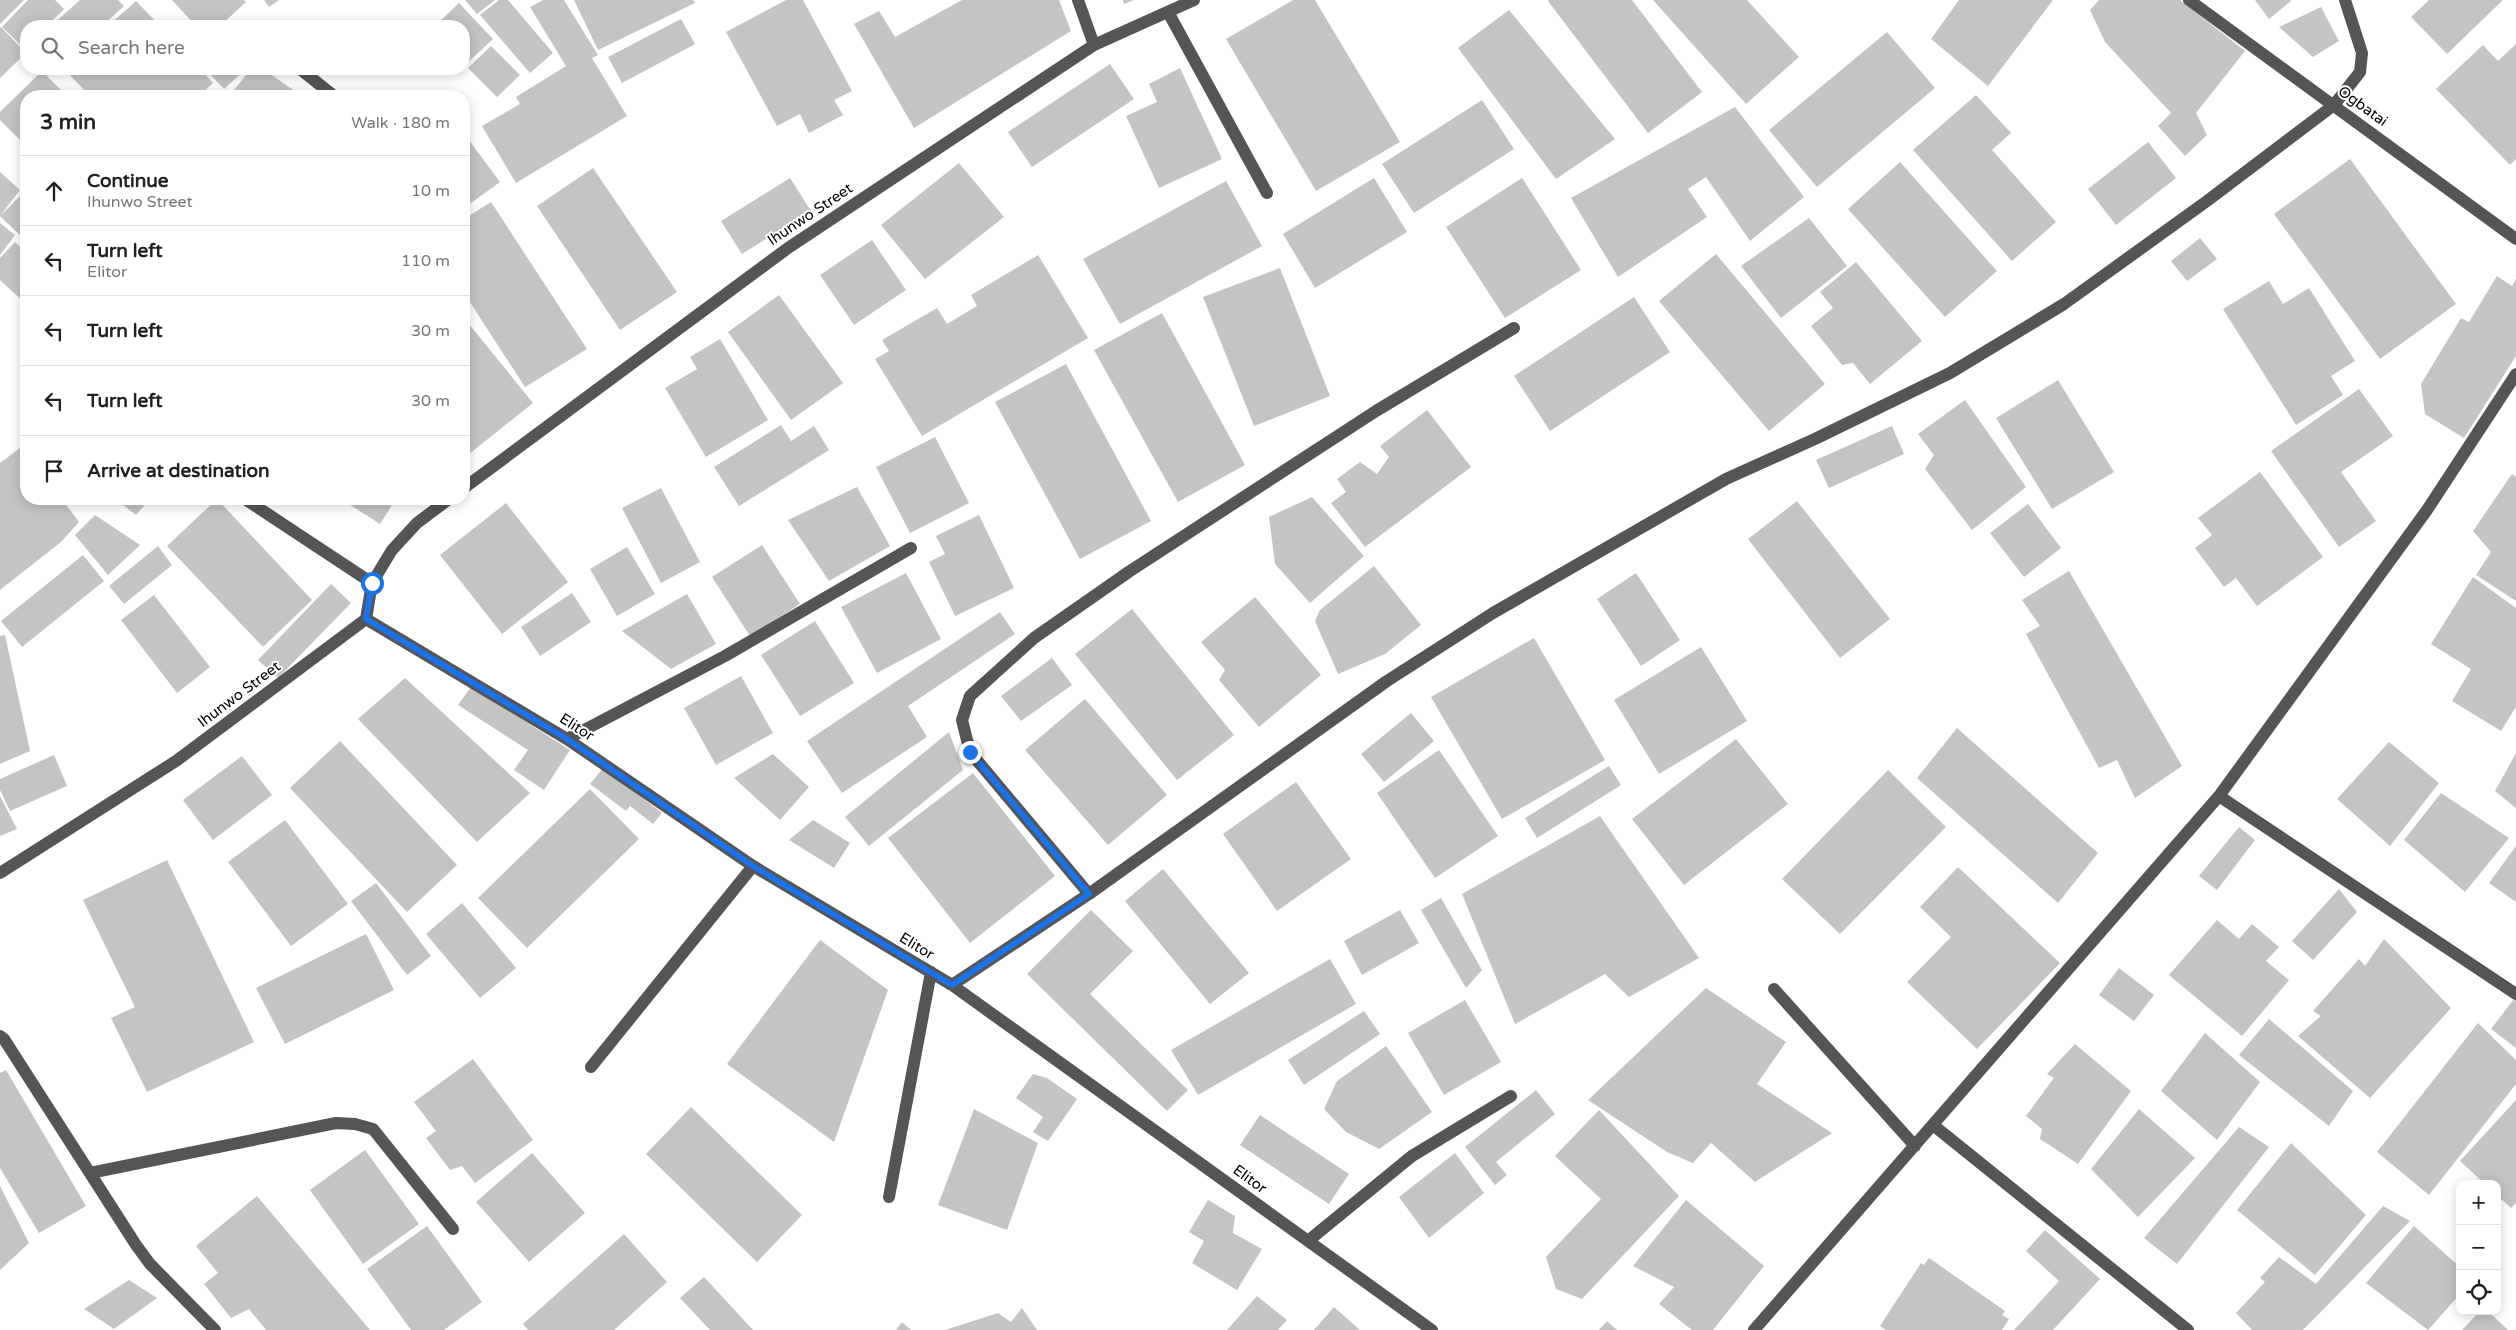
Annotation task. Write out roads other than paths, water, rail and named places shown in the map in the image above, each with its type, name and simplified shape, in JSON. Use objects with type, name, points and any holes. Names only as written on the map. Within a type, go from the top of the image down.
[{"type":"street","points":[[1078,0],[1094,45]]},
{"type":"street","name":"Ihunwo Street","points":[[470,484],[788,248],[1094,45],[1194,0]]},
{"type":"street","name":"Ogbatai","points":[[2190,0],[2516,239]]},
{"type":"street","points":[[952,985],[1089,894],[1387,680],[1493,613],[1726,479],[1817,438],[1950,373],[2064,304],[2208,201],[2334,105],[2360,72],[2362,53],[2345,0]]},
{"type":"street","points":[[1168,12],[1267,193]]},
{"type":"street","points":[[308,75],[326,90]]},
{"type":"street","points":[[1089,894],[970,752],[962,720],[970,696],[1034,638],[1130,571],[1376,411],[1514,328]]},
{"type":"street","points":[[1754,1330],[2219,796],[2427,510],[2516,374]]},
{"type":"street","points":[[254,505],[372,583]]},
{"type":"street","points":[[366,619],[372,583],[392,550],[416,523],[441,505]]},
{"type":"street","points":[[567,739],[725,656],[911,548]]},
{"type":"street","name":"Ihunwo Street","points":[[0,873],[176,762],[366,619]]},
{"type":"street","name":"Elitor","points":[[366,619],[567,739],[753,866],[952,985],[1432,1330]]},
{"type":"street","points":[[2219,796],[2516,994]]},
{"type":"street","points":[[591,1066],[753,866]]},
{"type":"street","points":[[889,1197],[931,972]]},
{"type":"street","points":[[1774,989],[1915,1146]]},
{"type":"street","points":[[0,1036],[4,1039],[150,1264],[215,1330]]},
{"type":"street","points":[[1308,1241],[1412,1156],[1511,1096]]},
{"type":"street","points":[[90,1173],[336,1123],[355,1124],[373,1130],[453,1229]]},
{"type":"street","points":[[1933,1125],[2188,1330]]}]
